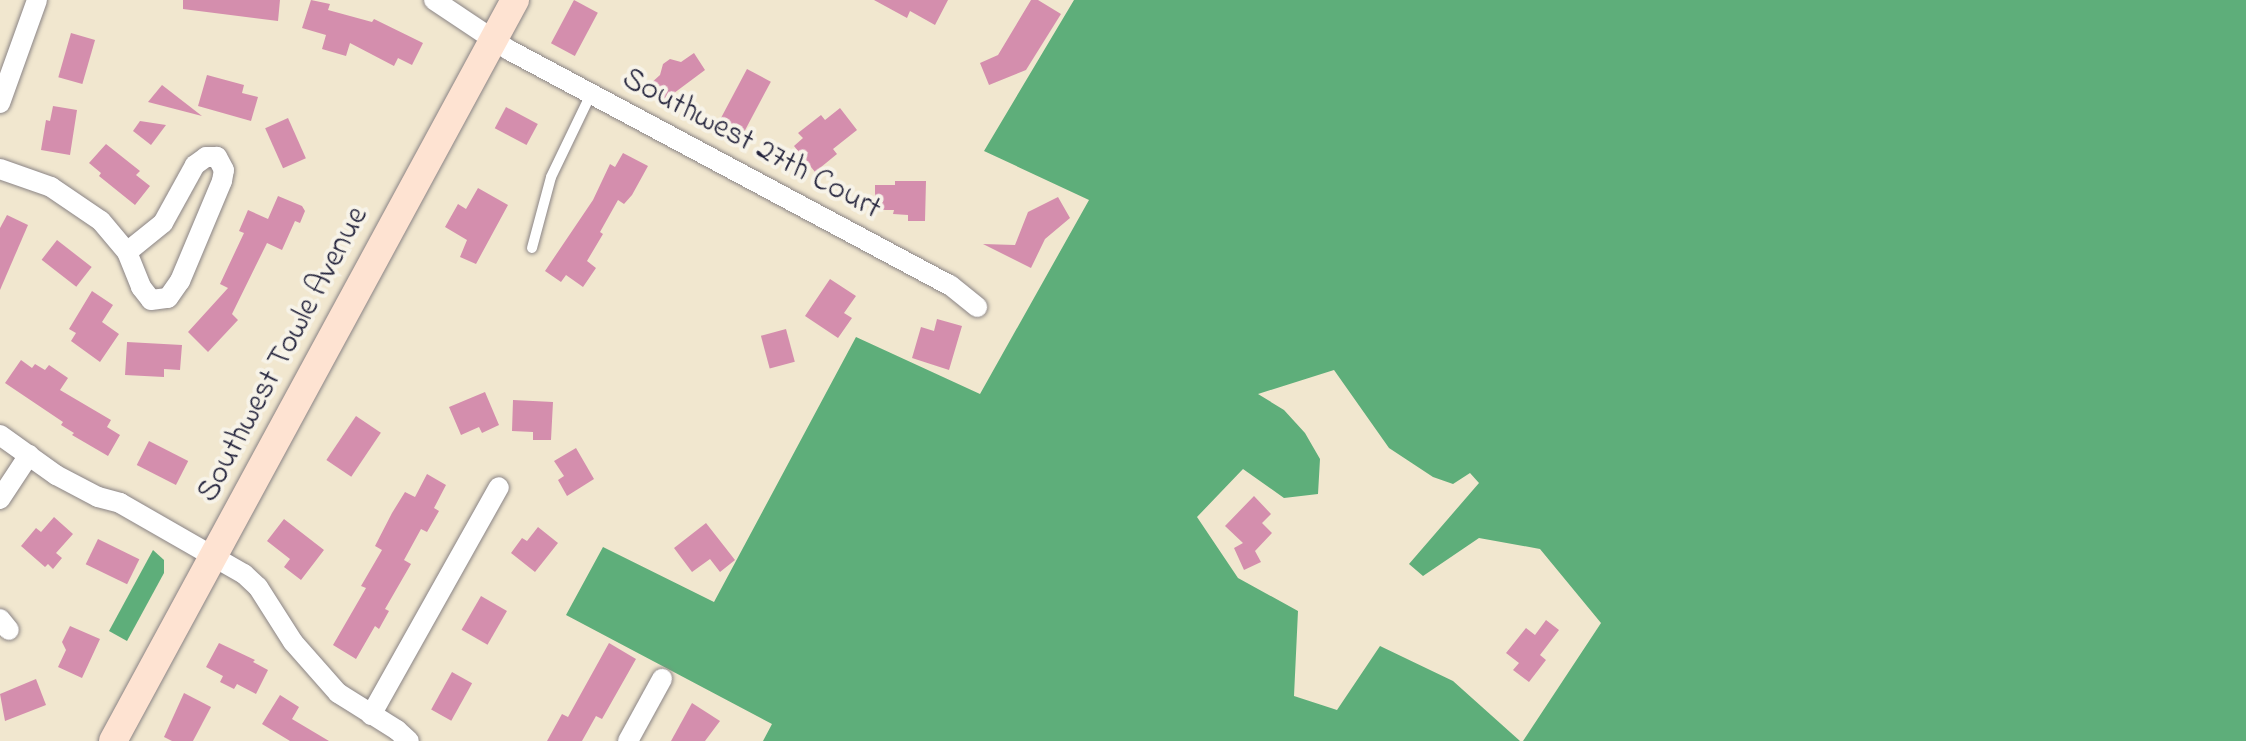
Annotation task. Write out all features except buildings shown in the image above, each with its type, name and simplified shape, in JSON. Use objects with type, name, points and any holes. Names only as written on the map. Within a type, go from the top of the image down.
[{"type":"main road","name":"Southwest Towle Avenue","points":[[113,741],[515,0]]},
{"type":"street","points":[[0,103],[37,0]]},
{"type":"street","name":"Southwest 27th Court","points":[[434,0],[494,37],[509,50],[950,285],[977,307]]},
{"type":"street","points":[[0,169],[69,197],[101,221],[127,252],[141,287],[151,300],[168,298],[180,281],[222,181],[224,170],[217,157],[206,157],[195,165],[163,223],[127,252]]},
{"type":"street","points":[[0,435],[56,475],[98,497],[120,503],[214,556],[258,587],[310,663],[338,693],[409,741]]},
{"type":"street","points":[[0,499],[29,455]]},
{"type":"street","points":[[371,715],[499,487]]},
{"type":"street","points":[[628,741],[662,679]]},
{"type":"lane","points":[[532,248],[551,177],[591,94]]},
{"type":"green space","points":[[1074,0],[2246,0],[2246,741],[1523,741],[1601,623],[1540,549],[1479,538],[1423,576],[1409,564],[1479,483],[1470,473],[1453,484],[1433,477],[1389,448],[1334,370],[1258,394],[1284,410],[1305,433],[1320,459],[1318,494],[1284,498],[1243,469],[1197,517],[1238,578],[1298,611],[1294,696],[1337,710],[1380,646],[1453,681],[1520,741],[763,741],[772,724],[566,615],[603,547],[714,602],[856,337],[980,394],[1089,200],[984,151]]},
{"type":"green space","points":[[153,550],[164,560],[164,573],[127,641],[109,631]]}]
